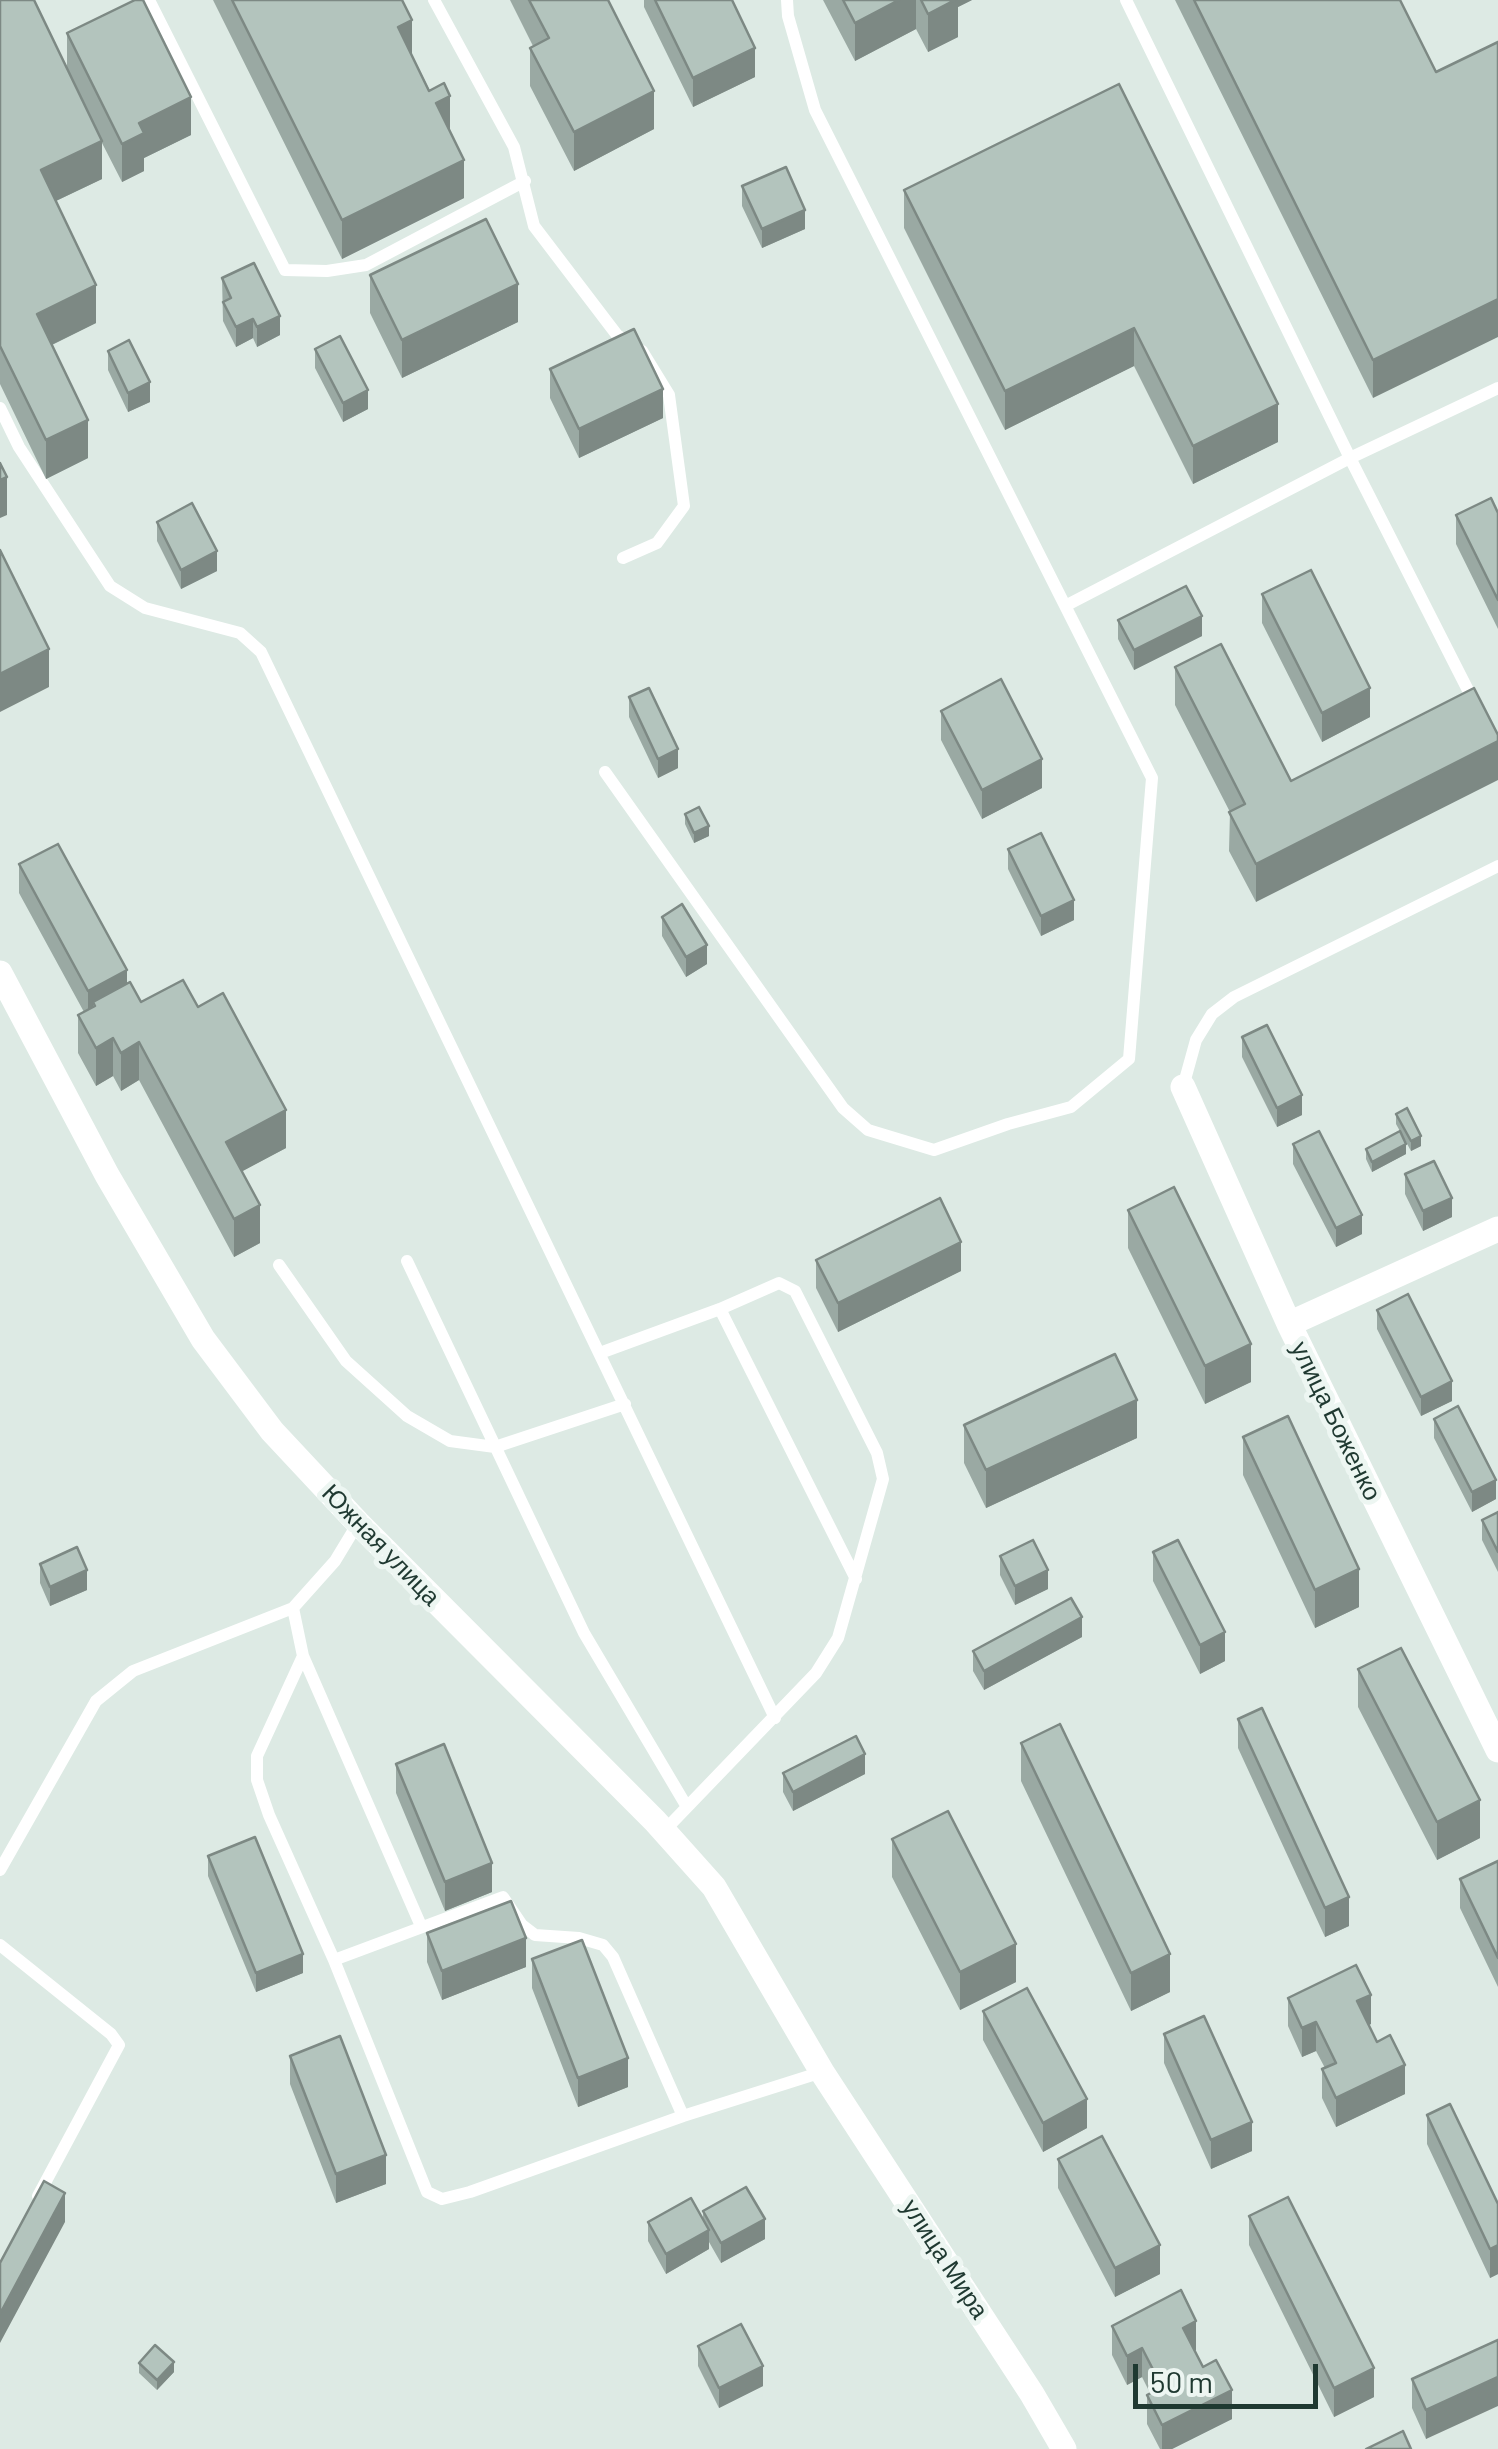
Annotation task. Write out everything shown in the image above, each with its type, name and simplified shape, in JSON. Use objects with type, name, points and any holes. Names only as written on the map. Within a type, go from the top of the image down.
[{"type":"street","name":"Южная улица","points":[[0,973],[107,1174],[202,1339],[272,1431],[664,1831],[714,1887],[822,2072]]},
{"type":"street","name":"улица Боженко","points":[[1183,1088],[1289,1324],[1498,1750]]},
{"type":"street","points":[[1289,1324],[1498,1229]]},
{"type":"street","name":"улица Мира","points":[[822,2072],[1064,2449]]},
{"type":"lane","points":[[149,0],[285,270],[327,271],[366,265],[525,181]]},
{"type":"lane","points":[[434,0],[514,147],[534,226],[617,336],[642,351],[669,395],[684,506],[657,543],[624,558]]},
{"type":"lane","points":[[606,772],[843,1108],[868,1130],[934,1150],[1071,1107],[1129,1059],[1152,778],[815,110],[786,0]]},
{"type":"lane","points":[[1126,0],[1480,715]]},
{"type":"lane","points":[[1067,605],[1350,458],[1498,388]]},
{"type":"lane","points":[[0,408],[19,447],[110,586],[145,608],[240,633],[261,652],[774,1718]]},
{"type":"lane","points":[[1183,1088],[1196,1040],[1212,1014],[1234,998],[1498,866]]},
{"type":"lane","points":[[407,1261],[584,1634],[687,1807]]},
{"type":"lane","points":[[278,1266],[346,1361],[407,1416],[450,1442],[495,1447],[625,1404]]},
{"type":"lane","points":[[600,1353],[720,1310],[779,1283],[795,1291],[877,1453],[883,1479],[838,1638],[816,1673],[664,1831]]},
{"type":"lane","points":[[720,1310],[856,1580]]},
{"type":"lane","points":[[0,1870],[96,1701],[133,1671],[293,1608],[334,1562],[358,1523]]},
{"type":"lane","points":[[293,1608],[303,1656],[421,1926]]},
{"type":"lane","points":[[303,1656],[257,1756],[258,1780],[268,1815],[334,1960],[427,2192],[442,2199],[822,2072]]},
{"type":"lane","points":[[334,1960],[502,1896],[522,1925],[535,1935],[579,1938],[602,1945],[614,1956],[683,2116]]},
{"type":"lane","points":[[0,1944],[119,2044],[33,2206]]},
{"type":"building","points":[[0,0],[34,0],[102,141],[41,170],[96,285],[37,314],[88,420],[46,440],[0,346]]},
{"type":"building","points":[[135,0],[143,0],[191,97],[139,123],[144,133],[122,144],[67,33]]},
{"type":"building","points":[[232,0],[402,0],[412,20],[398,27],[429,91],[444,83],[450,96],[436,103],[464,160],[342,220]]},
{"type":"building","points":[[529,0],[608,0],[654,91],[574,132],[530,48],[549,38]]},
{"type":"building","points":[[655,0],[732,0],[755,48],[693,78]]},
{"type":"building","points":[[843,0],[899,0],[855,23]]},
{"type":"building","points":[[921,0],[955,0],[928,14]]},
{"type":"building","points":[[1194,0],[1400,0],[1436,72],[1498,42],[1498,299],[1373,360]]},
{"type":"building","points":[[1119,84],[1278,404],[1193,446],[1134,328],[1005,391],[904,190]]},
{"type":"building","points":[[786,167],[805,210],[762,229],[742,186]]},
{"type":"building","points":[[486,219],[518,284],[402,340],[370,275]]},
{"type":"building","points":[[254,263],[280,316],[257,327],[253,319],[236,327],[223,302],[231,298],[222,278]]},
{"type":"building","points":[[634,329],[663,389],[579,429],[550,369]]},
{"type":"building","points":[[340,336],[368,390],[343,403],[315,349]]},
{"type":"building","points":[[129,340],[150,382],[128,393],[108,351]]},
{"type":"building","points":[[1491,498],[1498,513],[1498,600],[1456,515]]},
{"type":"building","points":[[192,503],[217,551],[181,570],[157,522]]},
{"type":"building","points":[[0,550],[49,649],[0,674]]},
{"type":"building","points":[[1311,570],[1370,688],[1322,713],[1262,594]]},
{"type":"building","points":[[1186,586],[1202,616],[1134,650],[1118,620]]},
{"type":"building","points":[[1221,644],[1291,781],[1474,688],[1498,741],[1256,864],[1229,812],[1245,804],[1175,667]]},
{"type":"building","points":[[1001,679],[1042,759],[982,790],[941,711]]},
{"type":"building","points":[[649,688],[678,749],[658,759],[629,697]]},
{"type":"building","points":[[699,807],[709,826],[694,833],[685,814]]},
{"type":"building","points":[[1041,833],[1074,900],[1041,916],[1008,849]]},
{"type":"building","points":[[58,844],[127,970],[88,991],[19,864]]},
{"type":"building","points":[[682,904],[707,945],[686,957],[662,917]]},
{"type":"building","points":[[183,980],[198,1007],[223,993],[286,1110],[226,1142],[260,1205],[234,1219],[139,1042],[121,1053],[113,1038],[96,1048],[78,1015],[130,982],[141,1002]]},
{"type":"building","points":[[1267,1025],[1302,1095],[1277,1108],[1242,1037]]},
{"type":"building","points":[[1407,1108],[1421,1136],[1411,1141],[1396,1114]]},
{"type":"building","points":[[1319,1131],[1362,1215],[1336,1228],[1293,1144]]},
{"type":"building","points":[[1400,1131],[1406,1144],[1372,1162],[1366,1149]]},
{"type":"building","points":[[1434,1161],[1452,1198],[1423,1211],[1405,1174]]},
{"type":"building","points":[[1174,1187],[1251,1344],[1205,1366],[1128,1210]]},
{"type":"building","points":[[940,1198],[961,1242],[838,1303],[816,1260]]},
{"type":"building","points":[[1408,1294],[1452,1381],[1421,1397],[1377,1310]]},
{"type":"building","points":[[1115,1354],[1137,1400],[986,1470],[964,1425]]},
{"type":"building","points":[[1458,1406],[1496,1480],[1472,1492],[1434,1419]]},
{"type":"building","points":[[1288,1416],[1359,1569],[1315,1590],[1243,1437]]},
{"type":"building","points":[[1498,1512],[1498,1552],[1482,1520]]},
{"type":"building","points":[[1033,1540],[1048,1570],[1015,1586],[1000,1556]]},
{"type":"building","points":[[1178,1540],[1225,1632],[1200,1645],[1153,1552]]},
{"type":"building","points":[[77,1547],[87,1570],[50,1587],[40,1564]]},
{"type":"building","points":[[1071,1598],[1082,1617],[984,1671],[973,1651]]},
{"type":"building","points":[[1401,1648],[1480,1800],[1437,1822],[1358,1669]]},
{"type":"building","points":[[1262,1708],[1349,1897],[1325,1908],[1238,1719]]},
{"type":"building","points":[[1060,1724],[1170,1954],[1131,1973],[1021,1743]]},
{"type":"building","points":[[856,1736],[865,1754],[793,1792],[783,1773]]},
{"type":"building","points":[[444,1744],[492,1863],[445,1882],[396,1764]]},
{"type":"building","points":[[948,1811],[1016,1944],[960,1972],[892,1839]]},
{"type":"building","points":[[255,1837],[303,1954],[256,1973],[208,1856]]},
{"type":"building","points":[[1498,1861],[1498,1958],[1460,1879]]},
{"type":"building","points":[[511,1901],[526,1938],[442,1971],[427,1933]]},
{"type":"building","points":[[582,1940],[628,2058],[578,2078],[532,1959]]},
{"type":"building","points":[[1356,1965],[1371,1995],[1357,2001],[1377,2042],[1390,2035],[1405,2065],[1336,2098],[1322,2069],[1336,2063],[1316,2022],[1302,2028],[1288,1998]]},
{"type":"building","points":[[1027,1988],[1087,2099],[1043,2123],[983,2011]]},
{"type":"building","points":[[1204,2016],[1252,2122],[1211,2140],[1164,2034]]},
{"type":"building","points":[[340,2036],[386,2155],[336,2174],[290,2056]]},
{"type":"building","points":[[1450,2104],[1498,2204],[1498,2245],[1490,2249],[1427,2115]]},
{"type":"building","points":[[1102,2136],[1160,2245],[1115,2268],[1058,2159]]},
{"type":"building","points":[[44,2181],[65,2193],[0,2314],[0,2263]]},
{"type":"building","points":[[746,2187],[765,2219],[721,2243],[703,2211]]},
{"type":"building","points":[[1288,2197],[1374,2368],[1334,2388],[1249,2216]]},
{"type":"building","points":[[691,2198],[709,2230],[666,2254],[648,2222]]},
{"type":"building","points":[[1181,2290],[1196,2321],[1183,2328],[1203,2367],[1216,2360],[1232,2390],[1162,2425],[1147,2395],[1162,2387],[1142,2348],[1127,2356],[1112,2326]]},
{"type":"building","points":[[741,2324],[763,2366],[719,2388],[698,2346]]},
{"type":"building","points":[[1498,2340],[1498,2377],[1426,2410],[1412,2379]]},
{"type":"building","points":[[155,2345],[174,2362],[157,2380],[139,2363]]},
{"type":"building","points":[[1403,2431],[1411,2449],[1366,2449]]}]
